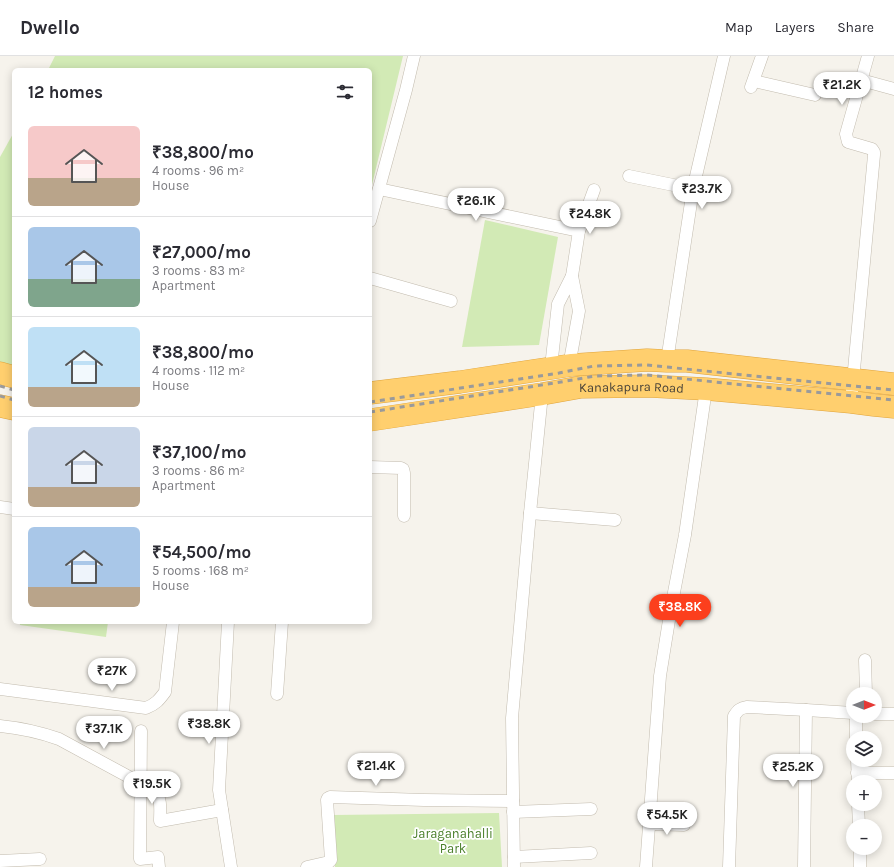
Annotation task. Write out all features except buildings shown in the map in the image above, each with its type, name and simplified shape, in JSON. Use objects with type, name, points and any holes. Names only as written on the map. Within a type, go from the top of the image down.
[{"type":"highway","name":"Kanakapura Road","points":[[372,394],[562,366],[647,360],[687,361],[894,384]]},
{"type":"highway","points":[[0,373],[12,376]]},
{"type":"highway","name":"Kanakapura Road","points":[[372,420],[581,387],[648,386],[706,389],[894,407]]},
{"type":"highway","points":[[0,406],[12,409]]},
{"type":"street","points":[[372,213],[414,56]]},
{"type":"street","points":[[667,361],[693,189],[724,56]]},
{"type":"street","points":[[762,56],[752,84],[815,95]]},
{"type":"street","points":[[851,402],[874,152],[872,149],[851,144],[846,139],[846,134],[868,56]]},
{"type":"street","points":[[861,80],[894,89]]},
{"type":"street","points":[[629,176],[693,189]]},
{"type":"street","points":[[379,189],[579,231]]},
{"type":"street","points":[[572,276],[579,311],[571,354],[562,366],[552,358],[558,304],[572,276],[579,231],[594,190]]},
{"type":"street","points":[[372,279],[451,301]]},
{"type":"street","points":[[646,867],[660,676],[685,535],[706,389]]},
{"type":"street","points":[[542,394],[512,718],[514,862],[591,853]]},
{"type":"street","points":[[372,467],[401,468],[403,470],[404,516]]},
{"type":"street","points":[[0,507],[12,509]]},
{"type":"street","points":[[530,513],[615,520]]},
{"type":"street","points":[[0,689],[146,708],[159,700],[165,692],[173,624]]},
{"type":"street","points":[[228,624],[219,790],[231,867]]},
{"type":"street","points":[[277,694],[282,624]]},
{"type":"street","points":[[865,660],[866,687]]},
{"type":"street","points":[[729,867],[734,716],[737,710],[747,707],[846,713]]},
{"type":"street","points":[[804,867],[806,710]]},
{"type":"street","points":[[882,714],[894,714]]},
{"type":"street","points":[[0,726],[25,729],[58,739],[155,791],[158,795],[160,804],[160,822],[222,810]]},
{"type":"street","points":[[141,730],[140,860],[158,857],[159,867]]},
{"type":"street","points":[[882,775],[894,774]]},
{"type":"street","points":[[307,867],[329,862],[331,860],[327,800],[330,797],[424,800],[513,807],[591,809]]},
{"type":"street","points":[[649,824],[684,825]]},
{"type":"street","points":[[860,855],[860,867]]},
{"type":"street","points":[[0,861],[40,859]]},
{"type":"green space","points":[[55,56],[403,56],[372,185],[372,68],[49,68]]},
{"type":"green space","points":[[12,136],[12,365],[0,362],[0,157]]},
{"type":"green space","points":[[485,220],[558,237],[539,345],[462,347]]},
{"type":"green space","points":[[20,624],[108,624],[106,637]]},
{"type":"green space","name":"Jaraganahalli Park","points":[[499,813],[502,867],[335,867],[333,815]]},
{"type":"railway","points":[[372,402],[559,373],[594,366],[646,365],[894,390]]},
{"type":"railway","points":[[372,412],[595,376],[646,375],[894,400]]},
{"type":"railway","points":[[0,386],[12,389]]},
{"type":"railway","points":[[0,396],[12,399]]}]
